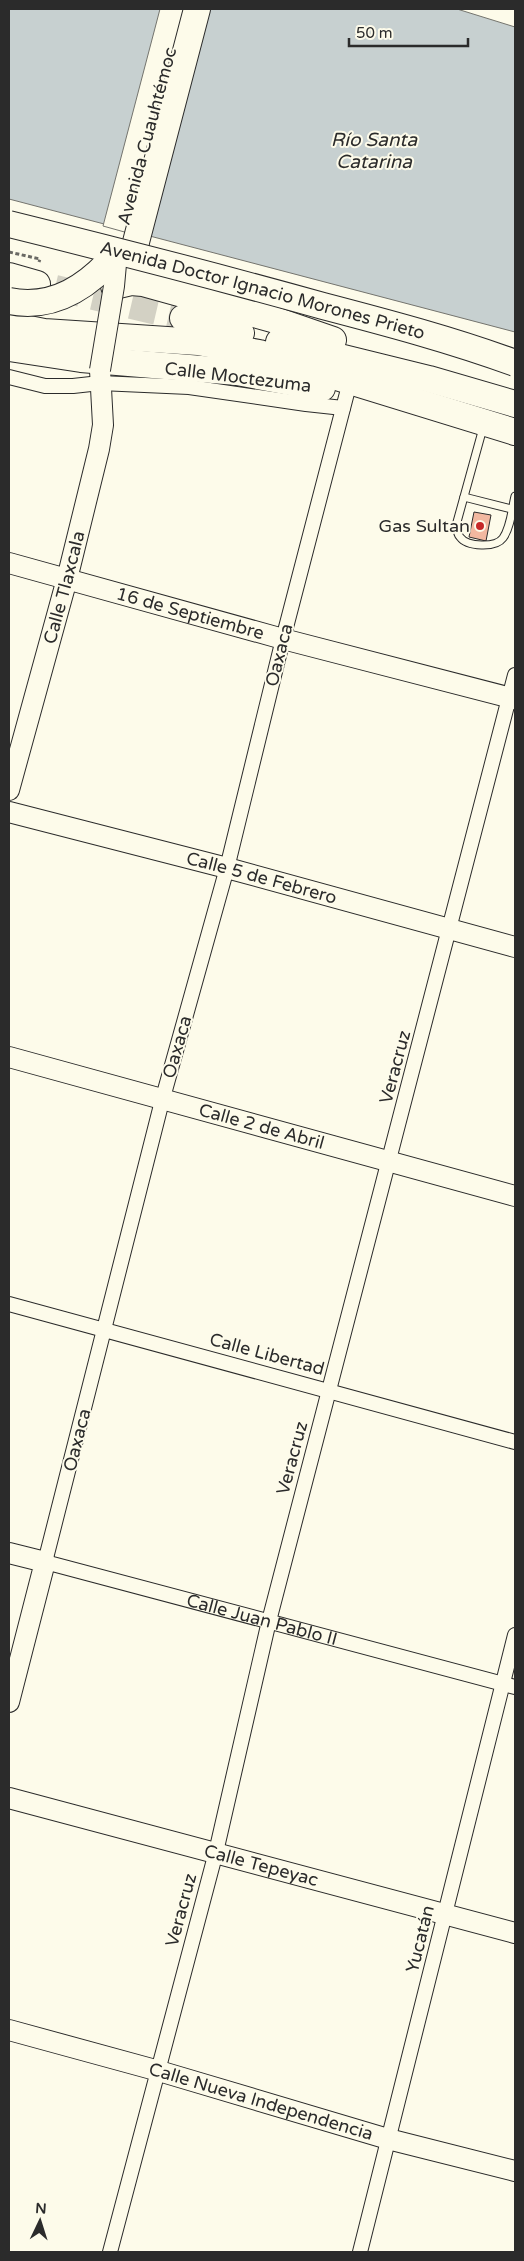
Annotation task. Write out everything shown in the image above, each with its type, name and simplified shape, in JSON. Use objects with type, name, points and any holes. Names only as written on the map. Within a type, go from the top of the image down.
[{"type":"highway","name":"Avenida Cuauhtémoc","points":[[117,253],[180,9]]},
{"type":"highway","points":[[143,283],[137,271],[135,259],[136,242],[197,9]]},
{"type":"highway","name":"Avenida Doctor Ignacio Morones Prieto","points":[[9,224],[348,312],[479,350],[515,363]]},
{"type":"highway","points":[[9,301],[34,303],[60,298],[92,280],[117,253]]},
{"type":"highway","points":[[9,276],[38,273]]},
{"type":"highway","points":[[114,286],[131,282],[143,283],[272,319],[396,362],[423,378]]},
{"type":"highway","points":[[183,318],[423,378],[515,404]]},
{"type":"highway","points":[[9,325],[44,332],[147,337],[228,347],[259,353],[515,432]]},
{"type":"highway","points":[[9,348],[81,360],[237,372],[345,401],[383,392]]},
{"type":"street","name":"Avenida Cuauhtémoc","points":[[100,377],[114,286],[117,253]]},
{"type":"street","name":"Calle Moctezuma","points":[[9,377],[45,386],[74,386],[100,377],[189,386],[306,404],[345,401]]},
{"type":"street","name":"Calle Tlaxcala","points":[[9,790],[67,579],[99,449],[103,425],[100,377]]},
{"type":"street","name":"Oaxaca","points":[[9,1702],[162,1101],[227,868],[283,639],[345,401]]},
{"type":"street","name":"16 de Septiembre","points":[[9,564],[283,639],[513,698]]},
{"type":"street","name":"Veracruz","points":[[110,2252],[216,1852],[269,1621],[450,929],[513,698],[515,675]]},
{"type":"street","name":"Calle 5 de Febrero","points":[[9,812],[227,868],[515,947]]},
{"type":"street","name":"Calle 2 de Abril","points":[[9,1057],[162,1101],[515,1196]]},
{"type":"street","name":"Calle Libertad","points":[[9,1304],[515,1442]]},
{"type":"street","name":"Calle Juan Pablo II","points":[[9,1553],[509,1685]]},
{"type":"street","name":"Yucatán","points":[[360,2252],[446,1914],[509,1685],[515,1635]]},
{"type":"street","name":"Calle Tepeyac","points":[[9,1798],[515,1933]]},
{"type":"street","name":"Calle Nueva Independencia","points":[[9,2030],[159,2071],[388,2140],[515,2171]]},
{"type":"lane","points":[[484,422],[464,497],[457,533],[463,541],[484,546],[497,543],[505,534],[515,496]]},
{"type":"lane","points":[[464,497],[513,509]]},
{"type":"path","points":[[9,252],[40,259],[38,273]]},
{"type":"water","name":"Río Santa Catarina","points":[[9,9],[457,9],[515,27],[515,332],[9,199]]},
{"type":"pier","points":[[160,9],[207,9],[146,238],[103,226]]},
{"type":"building","name":"Gas Sultan","points":[[474,512],[491,515],[486,541],[469,537]]},
{"type":"tunnel","points":[[55,288],[183,318]]},
{"type":"place","name":"Gas Sultan","points":[[480,526]]}]
